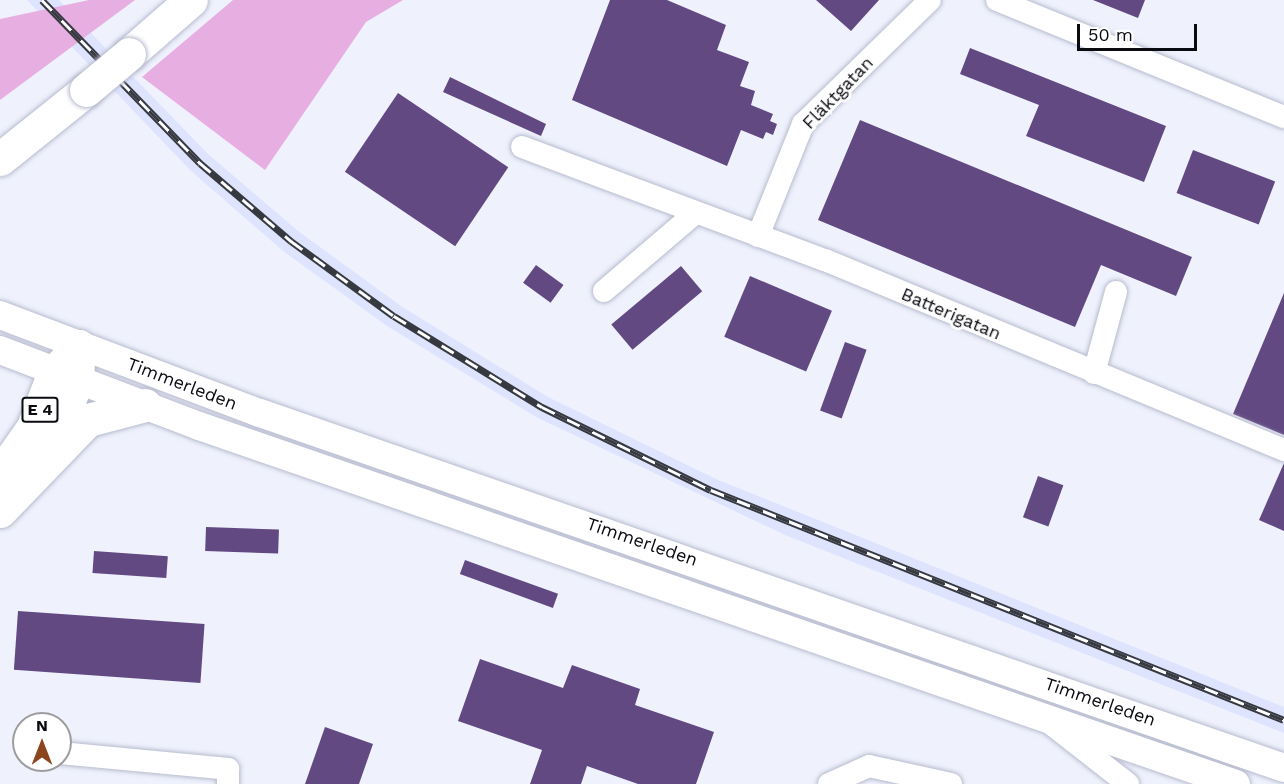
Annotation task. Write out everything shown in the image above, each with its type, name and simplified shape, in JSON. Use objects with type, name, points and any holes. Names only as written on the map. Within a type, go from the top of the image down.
[{"type":"highway","points":[[124,47],[167,0]]},
{"type":"highway","points":[[0,159],[81,83],[124,47],[191,0]]},
{"type":"highway","points":[[0,139],[81,83]]},
{"type":"highway","name":"E 4","points":[[37,473],[66,376],[79,346]]},
{"type":"highway","name":"E 4","points":[[0,474],[66,376]]},
{"type":"highway","name":"E 4","points":[[0,511],[88,420],[145,405]]},
{"type":"main road","name":"Timmerleden","points":[[0,315],[79,346],[1284,768]]},
{"type":"main road","name":"Timmerleden","points":[[0,350],[145,405],[1040,714],[1224,783]]},
{"type":"street","name":"Fläktgatan","points":[[758,236],[804,124],[930,0]]},
{"type":"street","points":[[997,0],[1284,117]]},
{"type":"street","name":"Batterigatan","points":[[522,147],[694,214],[758,236],[1284,450]]},
{"type":"street","points":[[604,291],[694,214]]},
{"type":"street","points":[[1094,373],[1116,292]]},
{"type":"street","points":[[1040,714],[1128,784]]},
{"type":"street","points":[[1224,783],[1233,749]]},
{"type":"street","points":[[72,754],[228,769],[228,784]]},
{"type":"street","points":[[829,784],[868,766],[951,784]]},
{"type":"shaded area","points":[[27,0],[59,0],[208,154],[298,231],[401,306],[548,397],[716,479],[1284,707],[1284,733],[785,535],[536,417],[387,326],[283,251],[191,171]]},
{"type":"shaded area","points":[[89,0],[135,0],[0,100],[0,19]]},
{"type":"shaded area","points":[[233,0],[403,0],[366,22],[265,170],[142,77]]},
{"type":"building","points":[[610,0],[667,0],[726,25],[717,50],[749,62],[740,86],[755,91],[751,105],[773,114],[770,121],[777,124],[773,135],[766,132],[763,139],[741,130],[727,166],[572,100]]},
{"type":"building","points":[[816,0],[879,0],[851,31]]},
{"type":"building","points":[[1093,0],[1145,0],[1138,18]]},
{"type":"building","points":[[970,48],[1166,126],[1144,182],[1026,136],[1039,105],[960,74]]},
{"type":"building","points":[[450,77],[546,124],[541,136],[443,92]]},
{"type":"building","points":[[398,93],[508,167],[455,246],[345,172]]},
{"type":"building","points":[[860,120],[1192,257],[1176,296],[1101,265],[1075,327],[818,220]]},
{"type":"building","points":[[1193,150],[1275,182],[1259,224],[1177,193]]},
{"type":"building","points":[[536,265],[564,285],[551,303],[523,283]]},
{"type":"building","points":[[681,266],[702,291],[633,350],[611,324]]},
{"type":"building","points":[[750,276],[832,311],[806,372],[724,337]]},
{"type":"building","points":[[1284,293],[1284,435],[1233,414]]},
{"type":"building","points":[[845,342],[867,350],[842,418],[820,411]]},
{"type":"building","points":[[1284,463],[1284,531],[1259,520]]},
{"type":"building","points":[[1038,476],[1063,485],[1048,527],[1023,517]]},
{"type":"building","points":[[206,527],[279,530],[278,554],[205,551]]},
{"type":"building","points":[[94,551],[168,556],[166,578],[92,573]]},
{"type":"building","points":[[465,560],[558,594],[553,608],[460,574]]},
{"type":"building","points":[[18,611],[205,624],[200,683],[14,670]]},
{"type":"building","points":[[480,659],[563,688],[572,665],[640,689],[635,705],[714,732],[696,784],[638,784],[587,766],[581,784],[530,784],[542,750],[458,721]]},
{"type":"building","points":[[325,727],[373,744],[359,784],[305,784]]},
{"type":"railway","points":[[42,0],[200,163],[291,241],[394,316],[542,407],[711,490],[1284,720]]}]
